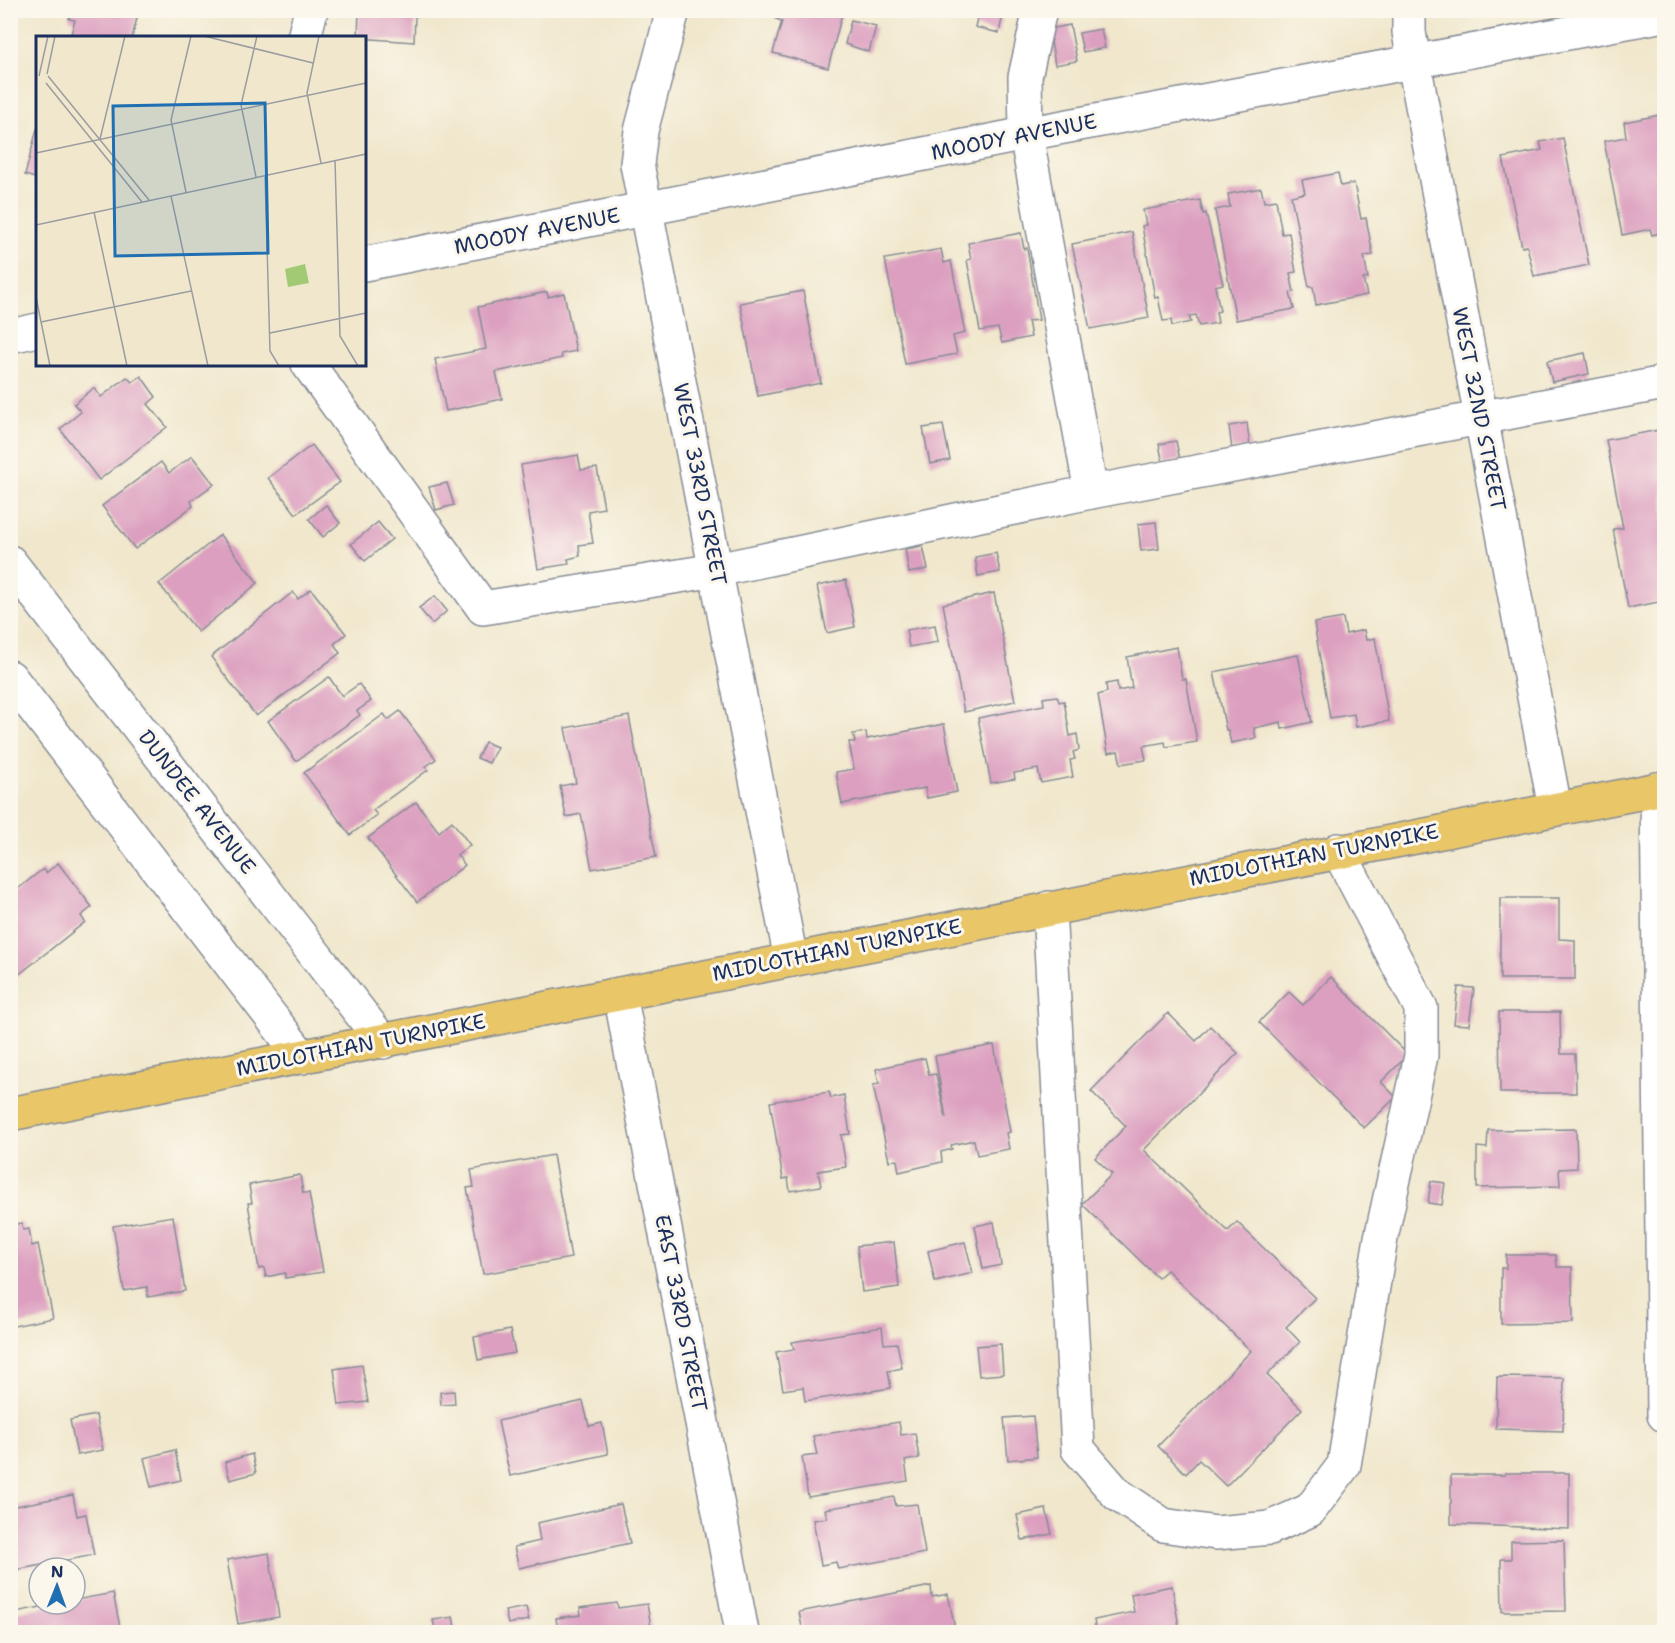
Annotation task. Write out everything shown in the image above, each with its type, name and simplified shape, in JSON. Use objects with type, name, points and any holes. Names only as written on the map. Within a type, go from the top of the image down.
[{"type":"main road","name":"MIDLOTHIAN TURNPIKE","points":[[10,1114],[383,1042],[1338,850],[1661,789]]},
{"type":"street","points":[[304,36],[311,10]]},
{"type":"street","name":"WEST 33RD STREET","points":[[673,10],[641,131],[637,164],[791,960]]},
{"type":"street","points":[[1040,10],[1025,77],[1026,134],[1091,492]]},
{"type":"street","name":"WEST 32ND STREET","points":[[1409,10],[1414,63],[1555,808]]},
{"type":"street","name":"MOODY AVENUE","points":[[366,264],[1026,134],[1665,15]]},
{"type":"street","points":[[10,336],[36,330]]},
{"type":"street","points":[[309,366],[483,608],[716,570],[1091,492],[1482,420],[1665,383]]},
{"type":"street","name":"DUNDEE AVENUE","points":[[10,562],[383,1042]]},
{"type":"street","points":[[10,677],[302,1057]]},
{"type":"street","points":[[1661,789],[1665,1415]]},
{"type":"street","points":[[1049,908],[1078,1449],[1117,1494],[1163,1526],[1216,1533],[1270,1528],[1310,1510],[1344,1465],[1381,1238],[1421,1056],[1421,1008],[1338,850]]},
{"type":"street","name":"EAST 33RD STREET","points":[[620,994],[742,1632]]},
{"type":"building","points":[[71,10],[139,10],[132,36],[71,36],[75,20],[69,19]]},
{"type":"building","points":[[359,10],[430,10],[430,16],[415,16],[414,42],[358,36]]},
{"type":"building","points":[[778,10],[843,10],[828,68],[773,53],[782,21],[776,19]]},
{"type":"building","points":[[979,10],[1004,10],[999,33],[975,27]]},
{"type":"building","points":[[851,20],[876,26],[869,52],[845,44]]},
{"type":"building","points":[[1070,25],[1077,61],[1055,65],[1049,29]]},
{"type":"building","points":[[1101,29],[1105,48],[1083,52],[1079,33]]},
{"type":"building","points":[[1660,115],[1664,139],[1664,232],[1652,235],[1650,229],[1622,235],[1604,141],[1626,137],[1624,122]]},
{"type":"building","points":[[36,133],[36,178],[25,175]]},
{"type":"building","points":[[1563,138],[1589,265],[1534,276],[1527,246],[1522,247],[1503,158],[1542,150],[1540,142]]},
{"type":"building","points":[[1338,173],[1341,186],[1354,183],[1361,219],[1366,218],[1373,255],[1364,256],[1368,278],[1363,279],[1367,295],[1316,305],[1313,287],[1309,287],[1291,196],[1305,193],[1302,180]]},
{"type":"building","points":[[1261,188],[1264,202],[1276,200],[1282,234],[1289,233],[1296,272],[1290,273],[1294,292],[1290,293],[1294,309],[1236,320],[1215,210],[1230,207],[1228,194]]},
{"type":"building","points":[[1200,200],[1203,214],[1206,213],[1223,284],[1215,286],[1220,311],[1216,312],[1218,323],[1199,326],[1196,315],[1189,316],[1191,322],[1172,326],[1171,320],[1163,321],[1158,297],[1155,298],[1142,226],[1146,225],[1143,210]]},
{"type":"building","points":[[1132,232],[1149,318],[1090,329],[1072,244]]},
{"type":"building","points":[[1021,233],[1024,249],[1027,248],[1039,320],[1028,321],[1031,337],[1002,343],[998,328],[980,331],[967,260],[971,259],[968,243]]},
{"type":"building","points":[[941,249],[944,263],[951,261],[965,333],[953,336],[957,354],[905,364],[885,259]]},
{"type":"building","points":[[803,291],[821,383],[758,396],[740,303]]},
{"type":"building","points":[[547,292],[548,297],[564,293],[576,351],[561,354],[562,358],[496,372],[502,399],[446,411],[435,359],[486,349],[478,307]]},
{"type":"building","points":[[1585,353],[1589,374],[1552,382],[1547,361]]},
{"type":"building","points":[[141,376],[156,397],[148,404],[167,427],[99,480],[60,429],[81,412],[74,404],[94,388],[101,397],[127,377],[132,382]]},
{"type":"building","points":[[1247,423],[1250,447],[1232,450],[1229,426]]},
{"type":"building","points":[[943,425],[950,460],[930,464],[923,428]]},
{"type":"building","points":[[1664,429],[1664,601],[1628,608],[1613,529],[1623,528],[1606,440]]},
{"type":"building","points":[[1176,441],[1180,460],[1163,464],[1159,444]]},
{"type":"building","points":[[312,445],[340,482],[296,514],[268,478]]},
{"type":"building","points":[[578,455],[581,470],[597,468],[604,508],[588,511],[593,543],[579,545],[580,556],[568,559],[569,564],[538,569],[521,465]]},
{"type":"building","points":[[192,456],[214,484],[191,501],[193,506],[135,549],[102,506],[161,462],[169,473]]},
{"type":"building","points":[[447,483],[454,505],[436,510],[429,487]]},
{"type":"building","points":[[326,505],[340,523],[323,537],[309,519]]},
{"type":"building","points":[[378,522],[392,539],[365,561],[351,544]]},
{"type":"building","points":[[1156,522],[1159,549],[1141,551],[1138,524]]},
{"type":"building","points":[[220,535],[258,583],[198,632],[159,584]]},
{"type":"building","points":[[923,546],[928,569],[909,573],[905,549]]},
{"type":"building","points":[[996,553],[1000,572],[978,576],[975,557]]},
{"type":"building","points":[[846,580],[855,627],[827,633],[817,586]]},
{"type":"building","points":[[311,589],[346,634],[334,644],[340,653],[256,716],[211,657],[293,592],[298,599]]},
{"type":"building","points":[[994,593],[1015,701],[964,712],[943,604]]},
{"type":"building","points":[[435,596],[447,611],[432,624],[419,608]]},
{"type":"building","points":[[1343,618],[1346,634],[1364,630],[1366,640],[1375,638],[1389,721],[1356,727],[1354,714],[1330,718],[1314,623]]},
{"type":"building","points":[[935,625],[938,642],[909,647],[906,630]]},
{"type":"building","points":[[1177,647],[1182,679],[1186,679],[1197,742],[1166,747],[1165,742],[1143,746],[1146,760],[1121,764],[1118,751],[1108,753],[1098,695],[1107,692],[1106,684],[1117,682],[1118,691],[1132,688],[1127,657]]},
{"type":"building","points":[[1298,655],[1312,722],[1282,729],[1281,722],[1254,728],[1256,738],[1231,743],[1228,730],[1226,730],[1214,672]]},
{"type":"building","points":[[329,677],[342,696],[359,684],[371,701],[357,711],[360,715],[296,761],[268,721]]},
{"type":"building","points":[[1057,696],[1059,702],[1064,701],[1070,736],[1077,734],[1079,750],[1073,752],[1075,759],[1070,760],[1073,777],[1041,783],[1038,769],[1014,773],[1015,779],[991,783],[978,718],[1044,705],[1043,698]]},
{"type":"building","points":[[400,711],[436,759],[425,767],[428,770],[373,810],[377,815],[350,835],[304,773],[384,714],[388,720]]},
{"type":"building","points":[[629,716],[656,857],[592,869],[581,814],[566,817],[560,786],[576,783],[565,728]]},
{"type":"building","points":[[944,724],[957,792],[927,798],[925,788],[842,804],[836,772],[854,769],[849,742],[855,742],[853,734],[866,732],[867,739]]},
{"type":"building","points":[[485,742],[497,747],[489,763],[477,758]]},
{"type":"building","points":[[416,802],[439,832],[452,821],[470,845],[457,855],[465,865],[417,902],[368,838]]},
{"type":"building","points":[[58,863],[92,907],[81,916],[85,922],[12,980],[10,895],[43,869],[46,873]]},
{"type":"building","points":[[1500,898],[1559,898],[1559,939],[1575,940],[1575,979],[1500,979]]},
{"type":"building","points":[[1331,977],[1408,1055],[1381,1082],[1396,1097],[1364,1128],[1259,1022],[1289,992],[1303,1005]]},
{"type":"building","points":[[1458,987],[1474,988],[1469,1025],[1454,1024]]},
{"type":"building","points":[[1499,1012],[1560,1012],[1561,1054],[1575,1054],[1576,1093],[1500,1093]]},
{"type":"building","points":[[1168,1013],[1196,1041],[1210,1026],[1238,1053],[1144,1150],[1228,1231],[1237,1222],[1315,1298],[1286,1327],[1300,1342],[1267,1375],[1302,1409],[1226,1486],[1199,1460],[1186,1474],[1158,1446],[1251,1351],[1167,1270],[1158,1278],[1082,1204],[1112,1174],[1095,1158],[1126,1126],[1091,1091]]},
{"type":"building","points":[[994,1045],[1010,1132],[1006,1133],[1009,1149],[977,1155],[974,1140],[951,1145],[952,1149],[941,1152],[942,1162],[899,1172],[897,1160],[889,1161],[873,1085],[879,1084],[876,1069],[925,1058],[929,1075],[936,1074],[946,1118],[935,1056]]},
{"type":"building","points":[[829,1092],[831,1098],[844,1095],[850,1134],[841,1135],[846,1167],[818,1171],[821,1186],[790,1191],[788,1178],[783,1179],[770,1102]]},
{"type":"building","points":[[1576,1129],[1577,1168],[1559,1169],[1560,1186],[1477,1188],[1477,1147],[1487,1148],[1488,1130]]},
{"type":"building","points":[[553,1155],[571,1258],[483,1274],[467,1188],[474,1187],[471,1170]]},
{"type":"building","points":[[300,1175],[303,1193],[309,1193],[323,1272],[285,1278],[285,1273],[266,1277],[264,1268],[259,1269],[248,1203],[252,1203],[249,1185]]},
{"type":"building","points":[[1431,1181],[1445,1183],[1442,1205],[1428,1203]]},
{"type":"building","points":[[173,1216],[185,1291],[148,1297],[147,1287],[124,1291],[113,1226]]},
{"type":"building","points":[[994,1222],[1001,1265],[983,1269],[975,1226]]},
{"type":"building","points":[[22,1223],[23,1230],[29,1229],[32,1246],[38,1244],[53,1318],[14,1326],[10,1317],[10,1225]]},
{"type":"building","points":[[894,1242],[899,1287],[862,1292],[857,1246]]},
{"type":"building","points":[[965,1242],[973,1273],[935,1282],[928,1251]]},
{"type":"building","points":[[1506,1255],[1556,1255],[1557,1267],[1572,1267],[1573,1323],[1501,1324],[1501,1268],[1506,1268]]},
{"type":"building","points":[[882,1327],[884,1344],[897,1343],[902,1368],[888,1371],[891,1388],[805,1401],[803,1387],[783,1390],[776,1352],[794,1349],[792,1342]]},
{"type":"building","points":[[510,1330],[515,1353],[478,1360],[474,1337]]},
{"type":"building","points":[[1001,1344],[1003,1374],[979,1376],[976,1346]]},
{"type":"building","points":[[362,1365],[368,1402],[339,1405],[334,1369]]},
{"type":"building","points":[[1497,1377],[1564,1378],[1563,1431],[1496,1429]]},
{"type":"building","points":[[454,1391],[455,1404],[441,1405],[440,1392]]},
{"type":"building","points":[[583,1401],[589,1426],[602,1423],[608,1454],[510,1476],[498,1421]]},
{"type":"building","points":[[96,1415],[103,1450],[77,1455],[70,1420]]},
{"type":"building","points":[[1033,1416],[1037,1457],[1008,1460],[1004,1418]]},
{"type":"building","points":[[899,1422],[901,1435],[915,1433],[919,1458],[905,1461],[908,1481],[808,1497],[802,1457],[817,1455],[813,1436]]},
{"type":"building","points":[[175,1450],[181,1480],[151,1487],[144,1458]]},
{"type":"building","points":[[252,1454],[256,1473],[230,1480],[225,1462]]},
{"type":"building","points":[[1505,1473],[1569,1473],[1569,1529],[1451,1524],[1451,1475],[1505,1475]]},
{"type":"building","points":[[73,1495],[77,1516],[86,1514],[94,1555],[27,1556],[27,1568],[10,1571],[10,1507]]},
{"type":"building","points":[[894,1497],[896,1506],[917,1504],[925,1553],[838,1569],[836,1562],[821,1565],[813,1520],[827,1518],[825,1509]]},
{"type":"building","points":[[621,1504],[630,1543],[519,1568],[514,1547],[540,1541],[537,1523]]},
{"type":"building","points":[[1046,1509],[1052,1534],[1022,1540],[1017,1515]]},
{"type":"building","points":[[1564,1540],[1566,1611],[1502,1612],[1501,1559],[1511,1559],[1511,1541]]},
{"type":"building","points":[[269,1553],[279,1617],[238,1624],[227,1560]]},
{"type":"building","points":[[931,1586],[932,1597],[948,1594],[955,1629],[943,1632],[803,1632],[799,1612]]},
{"type":"building","points":[[1172,1586],[1180,1632],[1096,1632],[1094,1620],[1134,1612],[1131,1594]]},
{"type":"building","points":[[113,1593],[121,1632],[14,1632],[10,1613],[27,1610],[27,1616],[87,1616],[87,1598]]},
{"type":"building","points":[[617,1603],[618,1608],[647,1604],[652,1632],[558,1632],[556,1618],[581,1615],[580,1608]]},
{"type":"building","points":[[526,1607],[529,1620],[508,1624],[505,1611]]},
{"type":"building","points":[[453,1617],[456,1632],[436,1632],[433,1620]]}]
